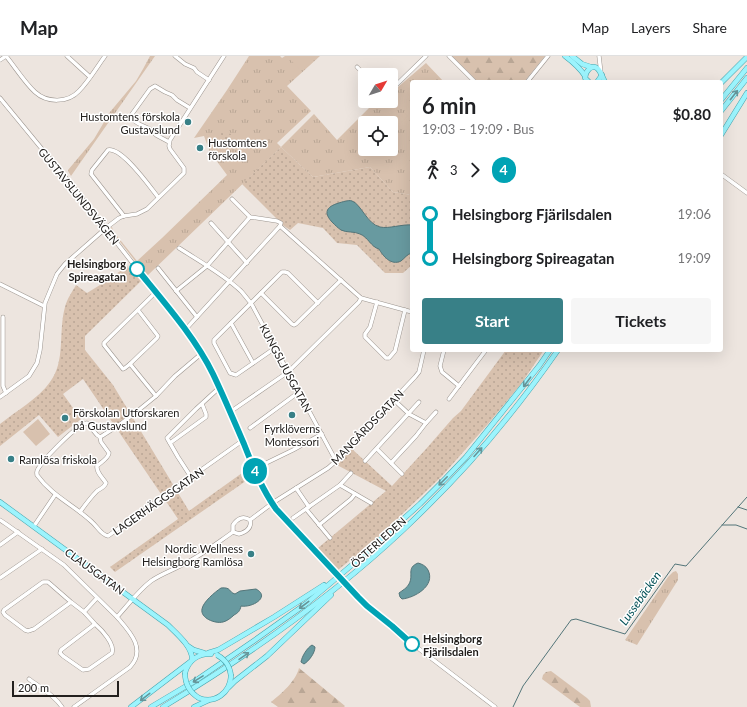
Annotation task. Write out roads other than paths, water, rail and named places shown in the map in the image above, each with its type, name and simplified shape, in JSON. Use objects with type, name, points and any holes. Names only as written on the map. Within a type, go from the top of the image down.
[{"type":"main road","points":[[565,56],[581,70],[585,80]]},
{"type":"main road","points":[[572,56],[582,64],[598,69],[604,80]]},
{"type":"main road","points":[[723,81],[747,57]]},
{"type":"main road","points":[[585,80],[587,72],[592,67]]},
{"type":"main road","points":[[723,98],[747,68]]},
{"type":"main road","points":[[598,80],[601,74]]},
{"type":"main road","points":[[723,108],[747,78]]},
{"type":"main road","points":[[723,132],[747,93]]},
{"type":"main road","name":"ÖSTERLEDEN","points":[[151,707],[198,679],[249,645],[306,603],[420,504],[446,478],[491,427],[549,352]]},
{"type":"main road","name":"ÖSTERLEDEN","points":[[164,707],[259,646],[290,623],[347,579],[405,528],[446,486],[508,417],[557,352]]},
{"type":"main road","name":"CLAUSGATAN","points":[[0,502],[168,625],[187,645],[194,650],[207,654]]},
{"type":"main road","points":[[131,707],[200,655],[218,650],[274,617],[339,575]]},
{"type":"main road","points":[[228,687],[267,656],[347,579]]},
{"type":"main road","name":"CLAUSGATAN","points":[[187,645],[192,654],[191,661]]},
{"type":"main road","points":[[194,707],[222,695],[231,682],[230,668],[227,664],[217,655],[207,654]]},
{"type":"main road","points":[[191,661],[185,673],[187,686],[193,694],[199,698],[210,700]]},
{"type":"street","points":[[0,60],[6,56],[34,91],[41,96],[60,100],[73,96],[81,89],[105,56]]},
{"type":"street","points":[[67,56],[90,77]]},
{"type":"street","points":[[175,56],[209,80]]},
{"type":"street","points":[[0,397],[29,376],[37,363],[40,350],[44,306],[57,274],[64,264],[119,218],[141,213],[147,209],[184,172],[183,166],[170,149],[170,139],[224,56]]},
{"type":"street","points":[[398,83],[426,56]]},
{"type":"street","points":[[449,56],[473,80]]},
{"type":"street","points":[[529,80],[548,56]]},
{"type":"street","points":[[592,67],[599,56]]},
{"type":"street","points":[[599,56],[601,74]]},
{"type":"street","points":[[169,142],[156,135],[148,128],[134,121],[132,114],[150,89],[155,86],[172,95],[190,108]]},
{"type":"street","name":"GUSTAVSLUNDSVÄGEN","points":[[0,98],[106,228],[185,330],[213,373],[260,481],[272,503]]},
{"type":"street","points":[[124,216],[91,174],[92,170],[108,150],[113,150],[125,158],[158,198]]},
{"type":"street","points":[[723,175],[747,193]]},
{"type":"street","points":[[232,199],[250,217],[277,221],[281,224],[361,298],[410,311]]},
{"type":"street","points":[[176,291],[207,266],[250,217]]},
{"type":"street","points":[[211,223],[247,263]]},
{"type":"street","points":[[185,330],[281,224]]},
{"type":"street","name":"KUNGSLJUSGATAN","points":[[179,248],[230,282],[251,302],[336,461]]},
{"type":"street","points":[[158,268],[197,317]]},
{"type":"street","points":[[275,348],[236,374],[230,373],[214,344],[214,340],[282,272],[288,273],[318,303]]},
{"type":"street","points":[[261,293],[294,325],[341,280]]},
{"type":"street","points":[[0,284],[44,306]]},
{"type":"street","points":[[138,310],[158,337],[123,369],[104,343],[156,292]]},
{"type":"street","points":[[230,412],[288,372],[359,302],[361,298]]},
{"type":"street","points":[[377,302],[370,327],[365,334],[365,337],[386,358],[389,358],[395,352],[405,310]]},
{"type":"street","points":[[3,317],[3,386],[6,393]]},
{"type":"street","points":[[231,323],[253,363]]},
{"type":"street","name":"MANGÅRDSGATAN","points":[[250,520],[272,503],[328,468],[336,461],[415,377],[418,372],[423,352]]},
{"type":"street","points":[[444,352],[440,366],[442,372],[459,386]]},
{"type":"street","points":[[449,399],[484,352]]},
{"type":"street","points":[[80,512],[106,484],[97,468],[97,466],[109,455],[101,442],[100,436],[130,418],[201,354]]},
{"type":"street","points":[[130,364],[156,396]]},
{"type":"street","points":[[192,477],[170,443],[168,436],[219,388]]},
{"type":"street","points":[[250,428],[299,392]]},
{"type":"street","points":[[394,400],[409,414],[426,423]]},
{"type":"street","points":[[365,461],[419,402]]},
{"type":"street","points":[[170,443],[205,418],[207,415],[202,404]]},
{"type":"street","points":[[391,463],[436,412]]},
{"type":"street","name":"LAGERHÄGGSGATAN","points":[[100,436],[97,435],[88,424],[84,423],[61,443],[37,472],[38,477],[45,486],[93,522],[104,534],[108,536],[242,441]]},
{"type":"street","points":[[260,466],[322,434]]},
{"type":"street","points":[[377,449],[402,474]]},
{"type":"street","points":[[293,518],[340,485],[351,473]]},
{"type":"street","points":[[340,485],[371,503]]},
{"type":"street","points":[[296,488],[307,508],[330,538]]},
{"type":"street","points":[[319,525],[355,494]]},
{"type":"street","points":[[34,526],[56,495]]},
{"type":"street","points":[[244,517],[250,520],[250,528],[246,531],[239,534],[233,532],[233,526],[240,518],[244,517]]},
{"type":"street","points":[[0,520],[64,565],[117,617],[136,642],[138,651],[136,660],[130,667],[74,707]]},
{"type":"street","points":[[0,545],[18,532]]},
{"type":"street","points":[[117,617],[153,580],[195,558],[233,532]]},
{"type":"street","points":[[0,578],[42,549]]},
{"type":"street","points":[[71,602],[34,629],[28,631],[3,612],[43,582],[48,582],[84,612],[103,632],[112,645],[112,653],[89,669],[83,670],[63,656],[60,652],[95,624]]},
{"type":"street","points":[[84,612],[97,598]]},
{"type":"street","points":[[396,630],[495,707]]},
{"type":"street","points":[[29,679],[51,694],[62,707]]},
{"type":"water","points":[[346,201],[355,203],[371,222],[380,227],[410,225],[410,254],[401,261],[394,262],[388,260],[379,249],[376,248],[363,235],[341,230],[332,222],[327,213],[330,207]]},
{"type":"water","points":[[418,563],[424,565],[428,570],[430,576],[429,581],[418,594],[402,599],[399,593],[408,585],[410,581],[411,569]]},
{"type":"water","points":[[221,588],[227,588],[235,594],[240,591],[256,589],[262,595],[255,604],[241,606],[238,613],[223,622],[216,622],[206,618],[203,615],[202,609],[207,600]]},
{"type":"water","points":[[312,645],[315,647],[314,652],[310,659],[304,664],[301,662],[302,657]]},
{"type":"waterway","name":"Lussebäcken","points":[[513,707],[523,686],[571,620],[576,619],[625,634],[675,564],[686,566],[747,497]]},
{"type":"waterway","points":[[738,507],[747,510]]},
{"type":"waterway","points":[[722,525],[736,525],[747,529]]},
{"type":"place","name":"Hustomtens förskola Gustavslund","points":[[188,122]]},
{"type":"place","name":"Hustomtens förskola","points":[[200,148]]},
{"type":"place","name":"Helsingborg Spireagatan","points":[[137,269]]},
{"type":"place","name":"Fyrklöverns Montessori","points":[[292,415]]},
{"type":"place","name":"Förskolan Utforskaren på Gustavslund","points":[[65,418]]},
{"type":"place","name":"Ramlösa friskola","points":[[11,459]]},
{"type":"place","name":"Nordic Wellness Helsingborg Ramlösa","points":[[251,554]]},
{"type":"place","name":"Helsingborg Fjärilsdalen","points":[[412,644]]}]
